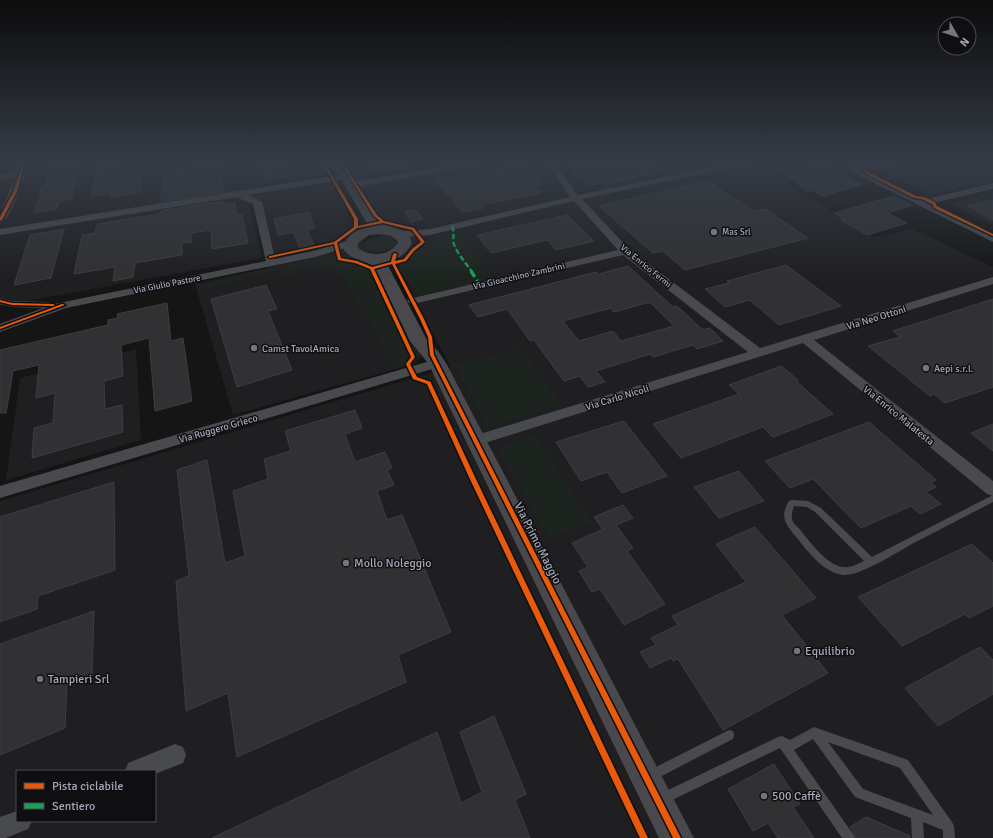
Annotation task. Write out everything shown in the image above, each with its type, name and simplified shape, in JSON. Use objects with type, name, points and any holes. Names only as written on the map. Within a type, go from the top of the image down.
[{"type":"street","points":[[0,220],[10,201]]},
{"type":"street","points":[[0,232],[192,201]]},
{"type":"street","points":[[255,201],[257,202],[271,262]]},
{"type":"street","points":[[350,201],[365,225],[363,233]]},
{"type":"street","points":[[360,201],[374,224],[394,239]]},
{"type":"street","points":[[430,232],[404,234],[394,239],[374,258],[366,258],[352,248],[353,239],[363,233],[394,239],[430,232],[563,201]]},
{"type":"street","name":"Via Enrico Fermi","points":[[579,201],[625,251],[758,353]]},
{"type":"street","points":[[916,201],[993,239]]},
{"type":"street","points":[[920,203],[928,201]]},
{"type":"street","name":"Via Primo Maggio","points":[[394,239],[393,263],[430,337],[434,359]]},
{"type":"street","name":"Via Giulio Pastore","points":[[1,328],[63,305],[271,262],[352,248]]},
{"type":"street","name":"Via Gioacchino Zambrini","points":[[413,301],[625,251]]},
{"type":"street","name":"Via Primo Maggio","points":[[374,258],[382,266],[419,341],[434,359],[677,838]]},
{"type":"street","name":"Via Neo Ottoni","points":[[758,353],[993,280]]},
{"type":"street","name":"Via Giulio Pastore","points":[[0,301],[12,304],[63,305]]},
{"type":"street","name":"Via Giulio Pastore","points":[[0,307],[12,304]]},
{"type":"street","name":"Via Enrico Malatesta","points":[[805,339],[993,490]]},
{"type":"street","name":"Via Carlo Nicoli","points":[[475,441],[758,353]]},
{"type":"street","name":"Via Ruggero Grieco","points":[[0,492],[434,359]]},
{"type":"street","points":[[138,770],[175,755]]},
{"type":"street","points":[[0,830],[18,822]]},
{"type":"lane","points":[[871,562],[818,510],[808,504],[792,503],[788,508],[787,516],[790,524],[828,566],[842,572],[856,569],[871,562],[993,498]]},
{"type":"lane","points":[[814,732],[859,793],[948,826]]},
{"type":"lane","points":[[782,741],[790,746],[814,732],[904,764],[948,826],[949,838]]},
{"type":"lane","points":[[646,778],[729,735]]},
{"type":"lane","points":[[658,801],[782,741]]},
{"type":"lane","points":[[782,741],[849,838]]},
{"type":"lane","points":[[917,815],[918,838]]},
{"type":"shaded area","points":[[0,201],[248,201],[262,258],[0,306]]},
{"type":"shaded area","points":[[252,201],[342,201],[422,355],[414,364],[233,415],[195,284],[269,268]]},
{"type":"shaded area","points":[[362,201],[814,201],[875,237],[912,229],[993,267],[993,838],[0,838],[0,501],[451,367]]},
{"type":"shaded area","points":[[955,201],[993,201],[993,225],[947,203]]},
{"type":"shaded area","points":[[459,231],[494,278],[418,297],[396,261],[418,242]]},
{"type":"shaded area","points":[[381,236],[389,237],[395,241],[394,246],[377,253],[365,249],[363,245],[367,239]]},
{"type":"shaded area","points":[[342,255],[351,256],[376,265],[421,353],[411,362],[396,366],[337,269],[331,270],[319,265],[310,265],[301,267],[290,276],[282,279],[278,270],[207,289],[206,282],[316,259],[318,257]]},
{"type":"shaded area","points":[[522,348],[561,405],[488,428],[455,365]]},
{"type":"shaded area","points":[[136,349],[141,440],[6,480],[20,378]]},
{"type":"shaded area","points":[[535,434],[592,523],[550,539],[497,447]]},
{"type":"building","points":[[38,201],[59,201],[57,209],[34,213]]},
{"type":"building","points":[[223,201],[224,205],[235,203],[237,215],[242,214],[248,243],[212,249],[211,230],[191,233],[191,242],[182,243],[182,255],[135,263],[133,277],[113,281],[115,267],[74,274],[82,235],[95,233],[97,224],[160,214],[161,211]]},
{"type":"building","points":[[453,201],[500,201],[480,205],[483,208],[462,212]]},
{"type":"building","name":"Mas Srl","points":[[620,201],[739,201],[755,211],[765,209],[808,238],[685,270],[663,251],[653,253],[599,206]]},
{"type":"building","points":[[876,201],[905,201],[913,205],[888,213],[907,223],[867,235],[841,220],[844,219],[834,213]]},
{"type":"building","points":[[993,201],[993,220],[967,206]]},
{"type":"building","points":[[416,210],[423,219],[411,222],[405,212]]},
{"type":"building","points":[[309,212],[315,228],[307,230],[314,245],[300,248],[293,232],[278,235],[274,219]]},
{"type":"building","points":[[567,215],[594,241],[556,250],[547,240],[491,253],[477,235]]},
{"type":"building","points":[[64,229],[51,278],[14,285],[30,235]]},
{"type":"building","points":[[786,265],[841,306],[779,325],[750,300],[725,307],[705,289],[729,283],[727,281]]},
{"type":"building","points":[[628,266],[673,307],[677,306],[703,330],[710,328],[723,341],[697,349],[693,345],[653,357],[650,354],[596,371],[605,382],[588,387],[580,376],[564,381],[534,340],[530,341],[507,309],[478,317],[469,305],[596,272],[599,274]],"holes":[[[651,303],[674,326],[621,341],[613,331],[579,341],[563,321],[611,308],[614,312]]]},
{"type":"building","name":"Camst TavolAmica","points":[[266,285],[277,309],[268,311],[292,370],[237,387],[211,299]]},
{"type":"building","points":[[993,299],[993,387],[945,403],[934,394],[930,396],[868,346],[900,337],[893,331]]},
{"type":"building","points":[[167,303],[171,341],[183,338],[192,401],[155,411],[149,338],[121,345],[123,376],[104,381],[105,409],[122,405],[123,432],[32,458],[34,428],[53,423],[55,393],[36,398],[39,365],[13,371],[6,413],[0,413],[0,350],[108,325],[108,320],[118,318],[117,314]]},
{"type":"building","points":[[781,366],[798,380],[796,381],[833,414],[773,437],[763,427],[681,458],[653,424],[739,394],[729,385]]},
{"type":"building","points":[[355,410],[362,428],[345,434],[355,462],[385,452],[392,468],[387,470],[394,485],[377,491],[387,520],[402,515],[451,632],[398,655],[406,682],[237,757],[228,693],[186,711],[176,581],[189,576],[177,470],[207,460],[225,563],[245,556],[233,491],[268,479],[264,459],[291,451],[285,431]]},
{"type":"building","points":[[624,421],[667,476],[622,493],[607,472],[581,481],[556,442]]},
{"type":"building","points":[[869,422],[936,480],[931,482],[936,487],[926,492],[941,504],[920,514],[911,506],[861,528],[813,479],[790,488],[765,461]]},
{"type":"building","points":[[993,424],[993,451],[971,433]]},
{"type":"building","points":[[739,471],[764,501],[719,518],[694,487]]},
{"type":"building","points":[[114,482],[115,570],[38,596],[37,609],[0,622],[0,517]]},
{"type":"building","points":[[623,505],[633,518],[616,525],[633,548],[627,551],[665,604],[624,625],[600,589],[592,592],[579,571],[588,567],[572,543],[603,529],[594,517]]},
{"type":"building","points":[[755,527],[816,598],[782,615],[828,673],[723,730],[678,659],[673,661],[671,658],[650,668],[640,652],[656,645],[651,638],[678,625],[672,616],[746,582],[716,544]]},
{"type":"building","points":[[972,544],[993,563],[993,606],[969,618],[965,614],[902,646],[858,597]]},
{"type":"building","name":"Tampieri Srl","points":[[94,611],[92,674],[67,683],[65,728],[0,755],[0,644]]},
{"type":"building","points":[[980,647],[993,660],[993,694],[938,726],[905,688]]},
{"type":"building","points":[[494,716],[526,794],[515,800],[530,838],[212,838],[437,732],[461,803],[482,792],[460,732]]},
{"type":"building","points":[[774,764],[800,804],[793,807],[814,838],[778,838],[768,823],[753,831],[728,789]]},
{"type":"building","points":[[866,817],[910,836],[910,838],[856,838],[850,827]]},
{"type":"marked path","points":[[452,226],[455,234],[453,240],[455,246],[480,285]]},
{"type":"cycle path","points":[[0,220],[10,201]]},
{"type":"cycle path","points":[[346,201],[356,219],[356,227]]},
{"type":"cycle path","points":[[366,201],[376,216],[383,222]]},
{"type":"cycle path","points":[[930,201],[934,203],[935,207],[993,235]]},
{"type":"cycle path","points":[[383,222],[413,229],[423,242],[413,250],[405,260],[372,268],[356,262],[339,259],[335,243],[356,227],[383,222]]},
{"type":"cycle path","points":[[270,257],[335,243]]},
{"type":"cycle path","points":[[395,254],[393,263],[430,337],[432,355],[677,838]]},
{"type":"cycle path","points":[[372,268],[413,357],[408,364],[415,378],[429,383],[471,475],[644,838]]},
{"type":"cycle path","points":[[0,301],[12,304],[53,305]]},
{"type":"cycle path","points":[[0,328],[63,305]]},
{"type":"place","name":"Mas Srl","points":[[714,232]]},
{"type":"place","name":"Camst TavolAmica","points":[[254,348]]},
{"type":"place","name":"Aepi s.r.l.","points":[[926,368]]},
{"type":"place","name":"Mollo Noleggio","points":[[346,563]]},
{"type":"place","name":"Equilibrio","points":[[797,651]]},
{"type":"place","name":"Tampieri Srl","points":[[40,679]]},
{"type":"place","name":"500 Caffè","points":[[764,796]]}]
